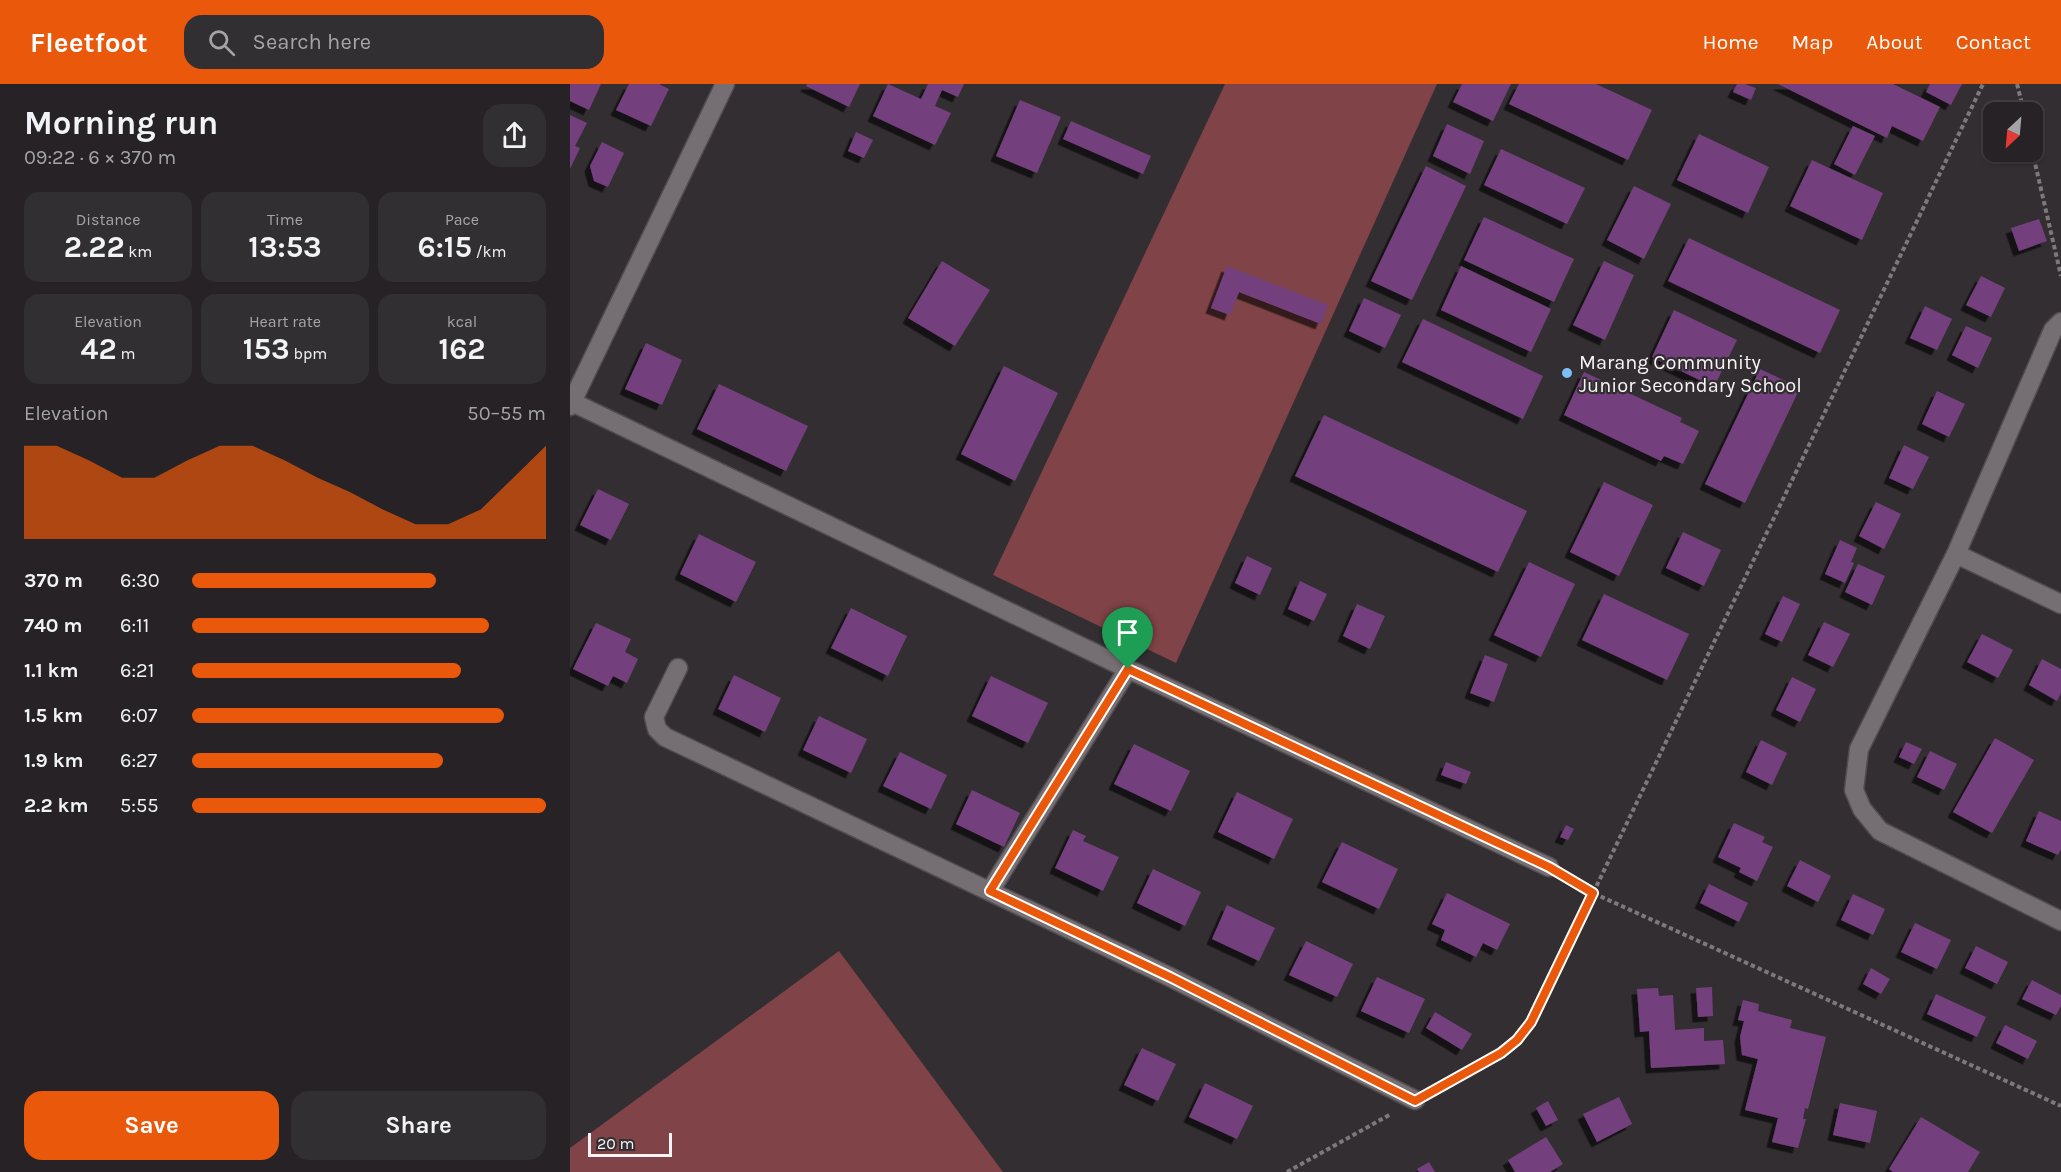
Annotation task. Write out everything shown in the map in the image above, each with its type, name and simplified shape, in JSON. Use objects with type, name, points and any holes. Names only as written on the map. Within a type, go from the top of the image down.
[{"type":"street","points":[[725,84],[571,404],[1549,867]]},
{"type":"street","points":[[2061,322],[2053,330],[1956,554],[1859,749],[1854,790],[1862,809],[1880,831],[2061,921]]},
{"type":"street","points":[[1956,554],[2061,604]]},
{"type":"street","points":[[678,668],[654,717],[657,729],[665,737],[1170,977],[1415,1101]]},
{"type":"street","points":[[990,891],[1128,669]]},
{"type":"path","points":[[1287,1172],[1501,1053],[1517,1040],[1531,1022],[1983,84]]},
{"type":"path","points":[[2018,84],[2022,102]]},
{"type":"path","points":[[2035,162],[2061,276]]},
{"type":"path","points":[[1549,867],[1593,893],[2061,1106]]},
{"type":"shaded area","points":[[1225,84],[1437,84],[1176,663],[993,575]]},
{"type":"shaded area","points":[[839,951],[1003,1172],[570,1172],[570,1148]]},
{"type":"building","points":[[570,84],[601,84],[589,110],[570,101]]},
{"type":"building","points":[[629,84],[659,84],[669,89],[651,126],[616,110]]},
{"type":"building","points":[[807,84],[860,84],[849,107],[806,86]]},
{"type":"building","points":[[888,84],[921,99],[928,84],[964,84],[958,97],[942,90],[935,106],[951,113],[935,145],[873,116]]},
{"type":"building","points":[[1462,84],[1511,84],[1493,121],[1453,102]]},
{"type":"building","points":[[1519,84],[1596,84],[1652,110],[1628,160],[1509,104]]},
{"type":"building","points":[[1737,84],[1756,88],[1751,100],[1733,92]]},
{"type":"building","points":[[1778,84],[1893,84],[1940,107],[1923,141],[1892,126],[1887,138]]},
{"type":"building","points":[[1930,84],[1962,84],[1951,105],[1926,92]]},
{"type":"building","points":[[1020,100],[1061,117],[1037,173],[996,156]]},
{"type":"building","points":[[570,115],[587,123],[575,146],[580,148],[570,169]]},
{"type":"building","points":[[1071,121],[1151,156],[1143,174],[1063,139]]},
{"type":"building","points":[[1447,124],[1484,141],[1470,174],[1433,156]]},
{"type":"building","points":[[1853,126],[1875,136],[1855,175],[1834,164]]},
{"type":"building","points":[[856,132],[873,140],[864,158],[848,151]]},
{"type":"building","points":[[1699,134],[1769,167],[1748,213],[1677,180]]},
{"type":"building","points":[[602,142],[624,153],[608,187],[594,181],[590,166]]},
{"type":"building","points":[[1501,149],[1585,188],[1567,224],[1484,185]]},
{"type":"building","points":[[1812,160],[1883,193],[1862,240],[1790,206]]},
{"type":"building","points":[[1426,166],[1466,186],[1412,300],[1371,281]]},
{"type":"building","points":[[1634,186],[1671,204],[1644,259],[1607,240]]},
{"type":"building","points":[[1484,217],[1574,259],[1554,302],[1464,260]]},
{"type":"building","points":[[2039,219],[2047,241],[2019,251],[2011,228]]},
{"type":"building","points":[[1689,238],[1840,310],[1820,353],[1668,281]]},
{"type":"building","points":[[942,261],[990,290],[955,346],[908,318]]},
{"type":"building","points":[[1604,261],[1634,275],[1605,340],[1573,325]]},
{"type":"building","points":[[1227,266],[1328,305],[1321,324],[1239,292],[1230,315],[1211,308]]},
{"type":"building","points":[[1461,266],[1551,309],[1531,352],[1441,310]]},
{"type":"building","points":[[1981,276],[2005,288],[1991,317],[1966,305]]},
{"type":"building","points":[[1364,298],[1401,315],[1385,348],[1349,331]]},
{"type":"building","points":[[1925,306],[1952,319],[1937,350],[1910,338]]},
{"type":"building","points":[[1674,310],[1737,340],[1714,387],[1652,357]]},
{"type":"building","points":[[1423,319],[1543,376],[1523,419],[1402,362]]},
{"type":"building","points":[[1966,326],[1992,338],[1978,368],[1952,355]]},
{"type":"building","points":[[646,343],[682,360],[662,405],[625,389]]},
{"type":"building","points":[[1004,366],[1058,393],[1015,481],[961,454]]},
{"type":"building","points":[[1760,369],[1800,388],[1745,503],[1705,484]]},
{"type":"building","points":[[1584,372],[1682,418],[1680,422],[1699,431],[1683,464],[1664,456],[1661,461],[1564,415]]},
{"type":"building","points":[[719,384],[808,426],[786,471],[697,429]]},
{"type":"building","points":[[1937,391],[1965,404],[1949,437],[1922,424]]},
{"type":"building","points":[[1324,415],[1527,511],[1498,572],[1295,476]]},
{"type":"building","points":[[1904,445],[1929,457],[1913,489],[1889,478]]},
{"type":"building","points":[[1604,482],[1653,505],[1619,576],[1570,552]]},
{"type":"building","points":[[598,489],[629,504],[611,540],[580,525]]},
{"type":"building","points":[[1876,502],[1901,514],[1884,549],[1859,536]]},
{"type":"building","points":[[1683,532],[1721,550],[1704,586],[1666,568]]},
{"type":"building","points":[[699,534],[756,562],[736,602],[680,574]]},
{"type":"building","points":[[1840,540],[1857,548],[1851,562],[1854,563],[1845,583],[1825,574]]},
{"type":"building","points":[[1247,556],[1272,568],[1260,595],[1235,583]]},
{"type":"building","points":[[1529,562],[1575,584],[1541,657],[1494,635]]},
{"type":"building","points":[[1858,564],[1885,576],[1872,605],[1845,592]]},
{"type":"building","points":[[1300,581],[1327,594],[1314,621],[1288,609]]},
{"type":"building","points":[[1604,594],[1689,634],[1667,680],[1582,640]]},
{"type":"building","points":[[1783,596],[1800,604],[1782,642],[1765,634]]},
{"type":"building","points":[[1357,604],[1385,616],[1370,649],[1343,636]]},
{"type":"building","points":[[851,608],[907,636],[888,676],[831,648]]},
{"type":"building","points":[[1824,622],[1850,634],[1833,667],[1808,655]]},
{"type":"building","points":[[596,623],[631,639],[625,652],[638,659],[627,683],[613,676],[608,686],[573,669]]},
{"type":"building","points":[[1982,634],[2013,650],[1998,678],[1967,662]]},
{"type":"building","points":[[1485,655],[1508,664],[1494,702],[1470,693]]},
{"type":"building","points":[[2042,659],[2061,669],[2061,693],[2057,701],[2029,685]]},
{"type":"building","points":[[734,675],[781,698],[765,732],[718,709]]},
{"type":"building","points":[[991,676],[1048,703],[1028,743],[972,716]]},
{"type":"building","points":[[1792,677],[1816,689],[1800,722],[1776,710]]},
{"type":"building","points":[[819,716],[867,739],[851,773],[803,750]]},
{"type":"building","points":[[1995,738],[2034,760],[1992,833],[1953,812]]},
{"type":"building","points":[[1761,740],[1787,753],[1772,785],[1746,772]]},
{"type":"building","points":[[1906,742],[1922,749],[1914,764],[1899,757]]},
{"type":"building","points":[[1134,744],[1190,771],[1171,811],[1114,784]]},
{"type":"building","points":[[1930,751],[1957,764],[1944,790],[1917,777]]},
{"type":"building","points":[[900,752],[947,775],[931,809],[883,786]]},
{"type":"building","points":[[1446,762],[1471,772],[1466,784],[1441,775]]},
{"type":"building","points":[[972,790],[1020,813],[1004,847],[956,824]]},
{"type":"building","points":[[1237,792],[1293,819],[1274,859],[1218,832]]},
{"type":"building","points":[[2039,811],[2061,821],[2061,849],[2058,855],[2026,841]]},
{"type":"building","points":[[1734,823],[1765,837],[1762,842],[1773,847],[1757,881],[1739,872],[1741,868],[1718,857]]},
{"type":"building","points":[[1566,825],[1574,829],[1568,840],[1560,837]]},
{"type":"building","points":[[1073,830],[1086,836],[1083,841],[1119,857],[1103,891],[1055,868]]},
{"type":"building","points":[[1342,842],[1398,869],[1379,909],[1322,882]]},
{"type":"building","points":[[1800,860],[1831,876],[1818,902],[1787,886]]},
{"type":"building","points":[[1153,869],[1201,892],[1185,926],[1137,903]]},
{"type":"building","points":[[1709,884],[1748,903],[1739,922],[1700,903]]},
{"type":"building","points":[[1447,893],[1510,924],[1497,950],[1483,943],[1476,957],[1441,940],[1445,930],[1432,924]]},
{"type":"building","points":[[1853,894],[1885,909],[1873,935],[1841,920]]},
{"type":"building","points":[[1227,905],[1275,928],[1259,961],[1212,939]]},
{"type":"building","points":[[1915,923],[1951,940],[1937,969],[1901,952]]},
{"type":"building","points":[[1306,941],[1353,964],[1337,997],[1289,975]]},
{"type":"building","points":[[1976,946],[2008,962],[1997,984],[1965,968]]},
{"type":"building","points":[[1871,968],[1890,979],[1881,994],[1863,984]]},
{"type":"building","points":[[1377,977],[1425,999],[1409,1033],[1361,1011]]},
{"type":"building","points":[[2032,980],[2061,995],[2061,1006],[2056,1015],[2022,999]]},
{"type":"building","points":[[1712,987],[1713,1016],[1698,1017],[1696,988]]},
{"type":"building","points":[[1658,988],[1659,996],[1673,995],[1675,1030],[1704,1028],[1704,1041],[1723,1040],[1725,1064],[1651,1068],[1649,1031],[1640,1032],[1637,989]]},
{"type":"building","points":[[1936,994],[1986,1017],[1977,1037],[1927,1014]]},
{"type":"building","points":[[1743,1000],[1759,1004],[1758,1011],[1792,1020],[1790,1028],[1826,1037],[1808,1109],[1805,1108],[1803,1119],[1806,1119],[1798,1148],[1772,1142],[1778,1118],[1745,1110],[1758,1059],[1742,1055],[1740,1037],[1744,1021],[1738,1020]]},
{"type":"building","points":[[1435,1012],[1472,1034],[1462,1050],[1426,1028]]},
{"type":"building","points":[[2005,1025],[2037,1041],[2028,1059],[1996,1043]]},
{"type":"building","points":[[1142,1048],[1176,1064],[1158,1101],[1124,1085]]},
{"type":"building","points":[[1205,1083],[1253,1106],[1237,1139],[1189,1117]]},
{"type":"building","points":[[1619,1097],[1632,1124],[1597,1142],[1583,1114]]},
{"type":"building","points":[[1548,1101],[1558,1120],[1546,1126],[1536,1108]]},
{"type":"building","points":[[1840,1103],[1877,1111],[1870,1143],[1833,1135]]},
{"type":"building","points":[[1921,1117],[1980,1152],[1968,1172],[1893,1172],[1889,1169]]},
{"type":"building","points":[[1546,1137],[1563,1164],[1550,1172],[1515,1172],[1508,1160]]},
{"type":"building","points":[[1429,1162],[1435,1172],[1419,1172],[1417,1169]]},
{"type":"place","name":"Marang Community Junior Secondary School","points":[[1567,373]]},
{"type":"route","points":[[1128,669],[1549,867],[1593,893],[1542,1001],[1531,1022],[1517,1040],[1501,1053],[1415,1101],[1170,977],[990,891],[1128,669]]}]
